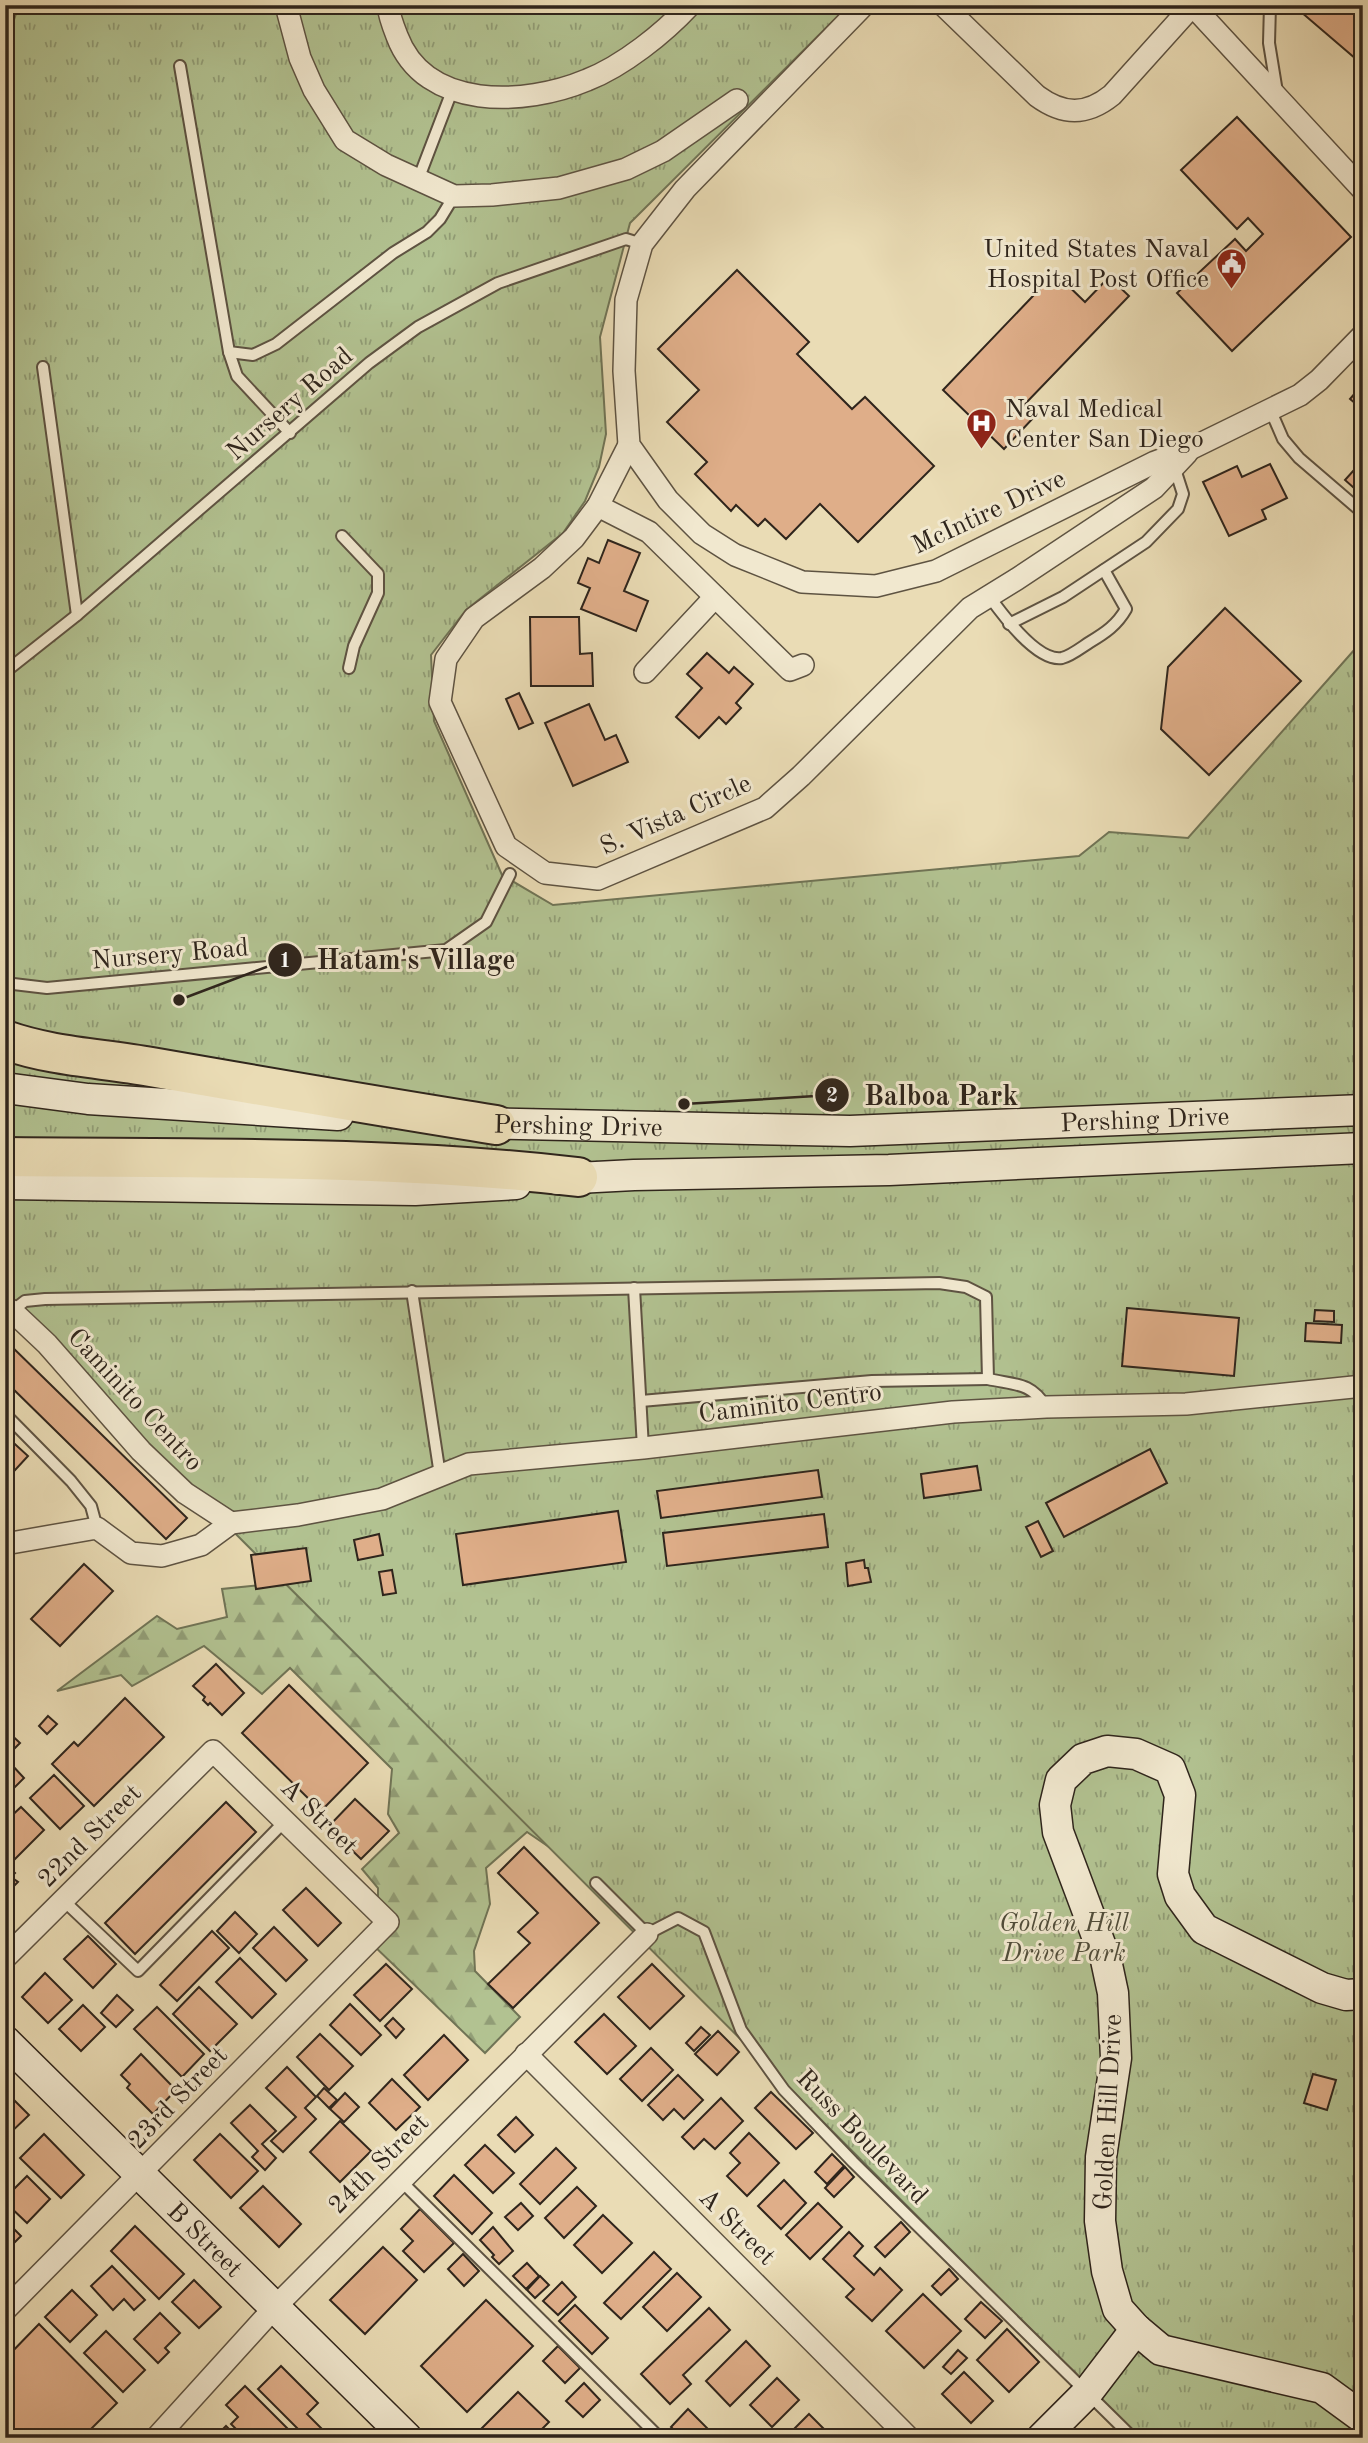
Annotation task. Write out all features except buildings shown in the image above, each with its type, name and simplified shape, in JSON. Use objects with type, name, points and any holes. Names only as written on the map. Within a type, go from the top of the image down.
[{"type":"highway","points":[[5,1040],[69,1056],[141,1065],[333,1100],[496,1125]]},
{"type":"highway","points":[[5,1138],[265,1160]]},
{"type":"highway","points":[[5,1157],[334,1160],[510,1169],[578,1177]]},
{"type":"main road","name":"Pershing Drive","points":[[5,1088],[89,1099],[496,1125],[850,1131],[1363,1110]]},
{"type":"main road","name":"Pershing Drive","points":[[5,1184],[415,1190],[505,1186],[578,1177],[889,1170],[1363,1148]]},
{"type":"main road","name":"Golden Hill Drive","points":[[1363,1994],[1346,1995],[1322,1988],[1204,1929],[1180,1896],[1173,1874],[1180,1795],[1170,1769],[1136,1754],[1107,1751],[1083,1759],[1061,1780],[1055,1805],[1058,1832],[1106,1961],[1113,1993],[1116,2058],[1101,2157],[1100,2221],[1107,2271],[1118,2309],[1161,2350],[1322,2388],[1363,2418]]},
{"type":"main road","name":"B Street","points":[[5,2041],[407,2438]]},
{"type":"main road","points":[[1042,2438],[1087,2393],[1136,2329]]},
{"type":"main road","points":[[1322,2388],[1363,2396]]},
{"type":"street","points":[[288,5],[300,58],[314,90],[345,140],[386,165],[454,196],[559,188],[626,169],[663,151],[737,100]]},
{"type":"street","points":[[388,5],[388,14],[401,47],[413,65],[434,82],[452,91],[497,98],[545,94],[589,80],[634,53],[687,6]]},
{"type":"street","points":[[628,445],[624,372],[626,300],[642,244],[685,189],[864,5]]},
{"type":"street","points":[[943,5],[1037,96],[1051,106],[1070,111],[1088,110],[1112,95],[1194,5],[1363,190]]},
{"type":"street","name":"McIntire Drive","points":[[628,445],[668,500],[702,534],[735,555],[802,582],[876,586],[936,571],[1155,462],[1190,449],[1300,395],[1319,380],[1363,335]]},
{"type":"street","name":"S. Vista Circle","points":[[628,445],[598,506],[574,538],[542,569],[474,618],[446,659],[440,702],[506,846],[545,873],[598,879],[765,808],[801,776],[970,608],[1154,488],[1190,449]]},
{"type":"street","points":[[598,506],[649,532],[790,670],[803,665]]},
{"type":"street","points":[[645,671],[715,597]]},
{"type":"street","name":"Caminito Centro","points":[[8,1309],[47,1344],[78,1383],[141,1451],[185,1493],[231,1523]]},
{"type":"street","name":"Caminito Centro","points":[[97,1528],[131,1553],[162,1556],[201,1545],[231,1523],[298,1515],[382,1499],[469,1464],[643,1448],[941,1414],[1046,1407],[1186,1404],[1363,1386]]},
{"type":"street","points":[[5,1544],[97,1528]]},
{"type":"street","name":"A Street","points":[[213,1751],[388,1922]]},
{"type":"street","name":"22nd Street","points":[[5,1958],[213,1751]]},
{"type":"street","name":"23rd Street","points":[[5,2310],[388,1922]]},
{"type":"street","name":"24th Street","points":[[157,2437],[275,2307],[647,1934]]},
{"type":"street","name":"A Street","points":[[526,2054],[909,2438]]},
{"type":"lane","points":[[1270,5],[1269,43],[1278,98]]},
{"type":"lane","points":[[180,66],[229,352],[237,376],[290,433]]},
{"type":"lane","points":[[418,180],[452,91]]},
{"type":"lane","points":[[229,352],[253,355],[276,344],[393,253],[427,232],[440,219],[454,196]]},
{"type":"lane","name":"Nursery Road","points":[[5,672],[78,615],[369,363],[418,327],[498,283],[626,239],[642,244]]},
{"type":"lane","points":[[43,367],[78,615]]},
{"type":"lane","points":[[1270,409],[1283,439],[1299,458],[1363,513]]},
{"type":"lane","points":[[1010,624],[1063,597],[1146,542],[1178,509],[1183,494],[1174,466]]},
{"type":"lane","points":[[342,536],[378,574],[378,593],[354,646],[349,668]]},
{"type":"lane","points":[[989,596],[1010,624],[1038,650],[1052,658],[1064,658],[1109,630],[1120,620],[1126,609],[1104,570]]},
{"type":"lane","name":"Nursery Road","points":[[5,984],[47,988],[446,950],[486,922],[510,874]]},
{"type":"lane","points":[[8,1309],[25,1301],[44,1299],[930,1283],[966,1287],[986,1297],[988,1379]]},
{"type":"lane","points":[[634,1288],[643,1448]]},
{"type":"lane","points":[[412,1291],[440,1475]]},
{"type":"lane","points":[[641,1401],[872,1381],[988,1379],[1030,1388],[1038,1394],[1046,1407]]},
{"type":"lane","points":[[5,1414],[78,1489],[91,1506],[97,1528]]},
{"type":"lane","points":[[64,1900],[138,1971],[285,1821]]},
{"type":"lane","points":[[596,1883],[647,1934]]},
{"type":"lane","name":"Russ Boulevard","points":[[647,1934],[678,1918],[704,1933],[741,2030],[784,2090],[853,2162],[1133,2438]]},
{"type":"lane","points":[[400,2180],[660,2438]]},
{"type":"green space","name":"Golden Hill Drive Park","points":[[19,5],[849,5],[630,223],[600,337],[606,434],[599,467],[585,501],[563,533],[466,610],[431,655],[434,721],[502,875],[553,905],[1079,856],[1109,832],[1188,838],[1363,640],[1363,2438],[1139,2438],[5,1303],[5,46]]},
{"type":"green space","points":[[327,1578],[966,2245],[894,2197],[867,2155],[574,1864],[527,1832],[486,1868],[490,1904],[474,1951],[475,1971],[520,2017],[485,2053],[372,1944],[378,1924],[378,1888],[362,1869],[399,1833],[388,1814],[392,1769],[290,1668],[262,1694],[204,1646],[132,1686],[121,1675],[57,1691],[157,1616],[177,1629],[227,1617],[222,1589]]},
{"type":"place","name":"United States Naval Hospital Post Office","points":[[1232,290]]},
{"type":"place","name":"Naval Medical Center San Diego","points":[[982,450]]},
{"type":"place","name":"Hatam's Village","points":[[179,1000]]},
{"type":"place","name":"Balboa Park","points":[[684,1104]]}]
